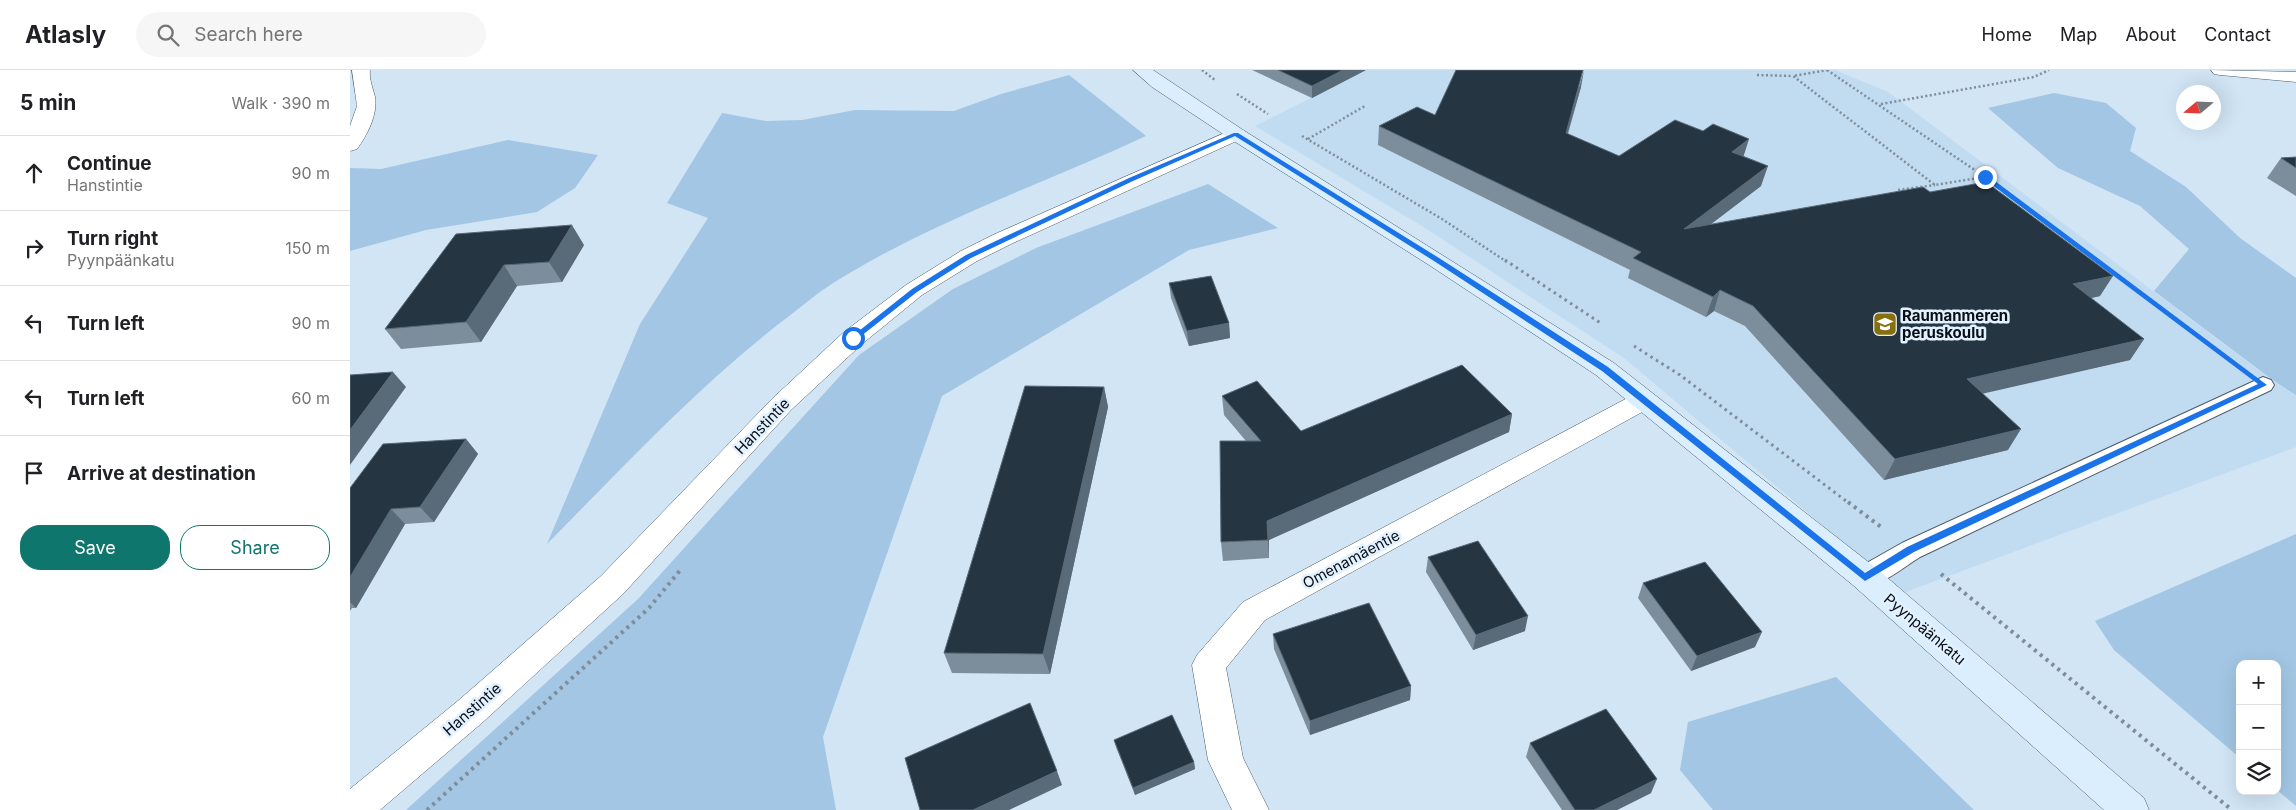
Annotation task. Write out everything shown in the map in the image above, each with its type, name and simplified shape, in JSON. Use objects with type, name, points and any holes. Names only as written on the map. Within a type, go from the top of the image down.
[{"type":"main road","name":"Pyynpäänkatu","points":[[1142,70],[1159,84],[1236,134],[1605,369],[1865,578],[1985,680],[2131,810]]},
{"type":"street","points":[[350,145],[361,124],[367,104],[360,76],[361,70]]},
{"type":"street","points":[[2220,70],[2296,77]]},
{"type":"street","name":"Hanstintie","points":[[352,810],[471,711],[612,584],[782,404],[853,338],[914,290],[968,256],[1002,239],[1236,134]]},
{"type":"street","name":"Omenamäentie","points":[[1251,810],[1226,760],[1209,665],[1254,611],[1644,400]]},
{"type":"lane","points":[[1865,578],[1911,550],[2263,385]]},
{"type":"path","points":[[1757,75],[1794,76],[1828,70],[1985,177],[2263,385]]},
{"type":"path","points":[[1880,104],[2034,77],[2049,70]]},
{"type":"path","points":[[1794,76],[1935,185]]},
{"type":"path","points":[[1308,140],[1365,106]]},
{"type":"path","points":[[1898,190],[1985,177]]},
{"type":"path","points":[[426,810],[649,608],[687,562]]},
{"type":"shaded area","name":"Raumanmeren peruskoulu","points":[[1366,70],[1835,70],[1888,92],[2273,381],[2296,395],[2296,447],[1903,593],[1624,358],[1422,226],[1255,126]]},
{"type":"shaded area","points":[[1069,75],[1146,136],[951,221],[875,259],[825,288],[757,342],[694,397],[547,544],[640,324],[708,218],[667,203],[722,113],[766,121],[802,120],[855,110],[954,111],[1001,94]]},
{"type":"shaded area","points":[[2054,93],[2106,103],[2136,128],[2130,151],[2186,187],[2240,238],[2296,278],[2296,395],[2274,381],[2154,291],[2189,249],[2140,206],[2058,168],[1988,108]]},
{"type":"shaded area","points":[[508,140],[598,155],[575,188],[537,212],[426,230],[350,251],[350,168],[381,169]]},
{"type":"shaded area","points":[[1208,184],[1278,228],[1189,250],[942,396],[823,737],[836,810],[406,810],[638,599],[859,355],[953,289],[1036,248]]},
{"type":"shaded area","points":[[2296,534],[2296,806],[2281,793],[2281,660],[2236,660],[2236,755],[2114,650],[2095,621]]},
{"type":"shaded area","points":[[1836,677],[1974,810],[1713,810],[1680,770],[1688,722]]},
{"type":"building","points":[[1278,70],[1343,70],[1312,86]]},
{"type":"building","points":[[1456,70],[1583,70],[1566,133],[1619,156],[1675,120],[1703,131],[1713,124],[1749,139],[1732,152],[1768,166],[1684,229],[1923,187],[1930,192],[1986,182],[2113,276],[2073,284],[2144,339],[1967,379],[2021,429],[1895,459],[1753,306],[1720,290],[1713,297],[1633,258],[1641,252],[1379,126],[1417,107],[1435,115]]},
{"type":"building","points":[[2296,157],[2296,168],[2281,158]]},
{"type":"building","points":[[572,225],[549,262],[504,265],[466,322],[385,329],[456,234]]},
{"type":"building","points":[[1211,276],[1229,323],[1187,331],[1169,283]]},
{"type":"building","points":[[1462,365],[1512,414],[1267,521],[1268,540],[1221,542],[1220,441],[1261,441],[1222,396],[1257,381],[1301,431]]},
{"type":"building","points":[[393,372],[350,430],[350,375]]},
{"type":"building","points":[[1025,386],[1104,387],[1043,654],[944,653]]},
{"type":"building","points":[[466,439],[420,507],[391,509],[350,577],[350,488],[383,444]]},
{"type":"building","points":[[1478,541],[1528,616],[1476,635],[1428,557]]},
{"type":"building","points":[[1705,562],[1762,632],[1697,656],[1643,583]]},
{"type":"building","points":[[1369,603],[1411,686],[1310,721],[1273,634]]},
{"type":"building","points":[[1030,703],[1057,771],[973,810],[920,810],[905,758]]},
{"type":"building","points":[[1606,709],[1657,779],[1594,810],[1575,810],[1530,743]]},
{"type":"building","points":[[1172,715],[1194,762],[1133,788],[1114,740]]},
{"type":"place","name":"Raumanmeren peruskoulu","points":[[1885,324]]},
{"type":"route","points":[[853,338],[914,290],[968,256],[1131,179],[1236,134],[1605,369],[1865,578],[1911,550],[2263,385],[1985,177]]}]
